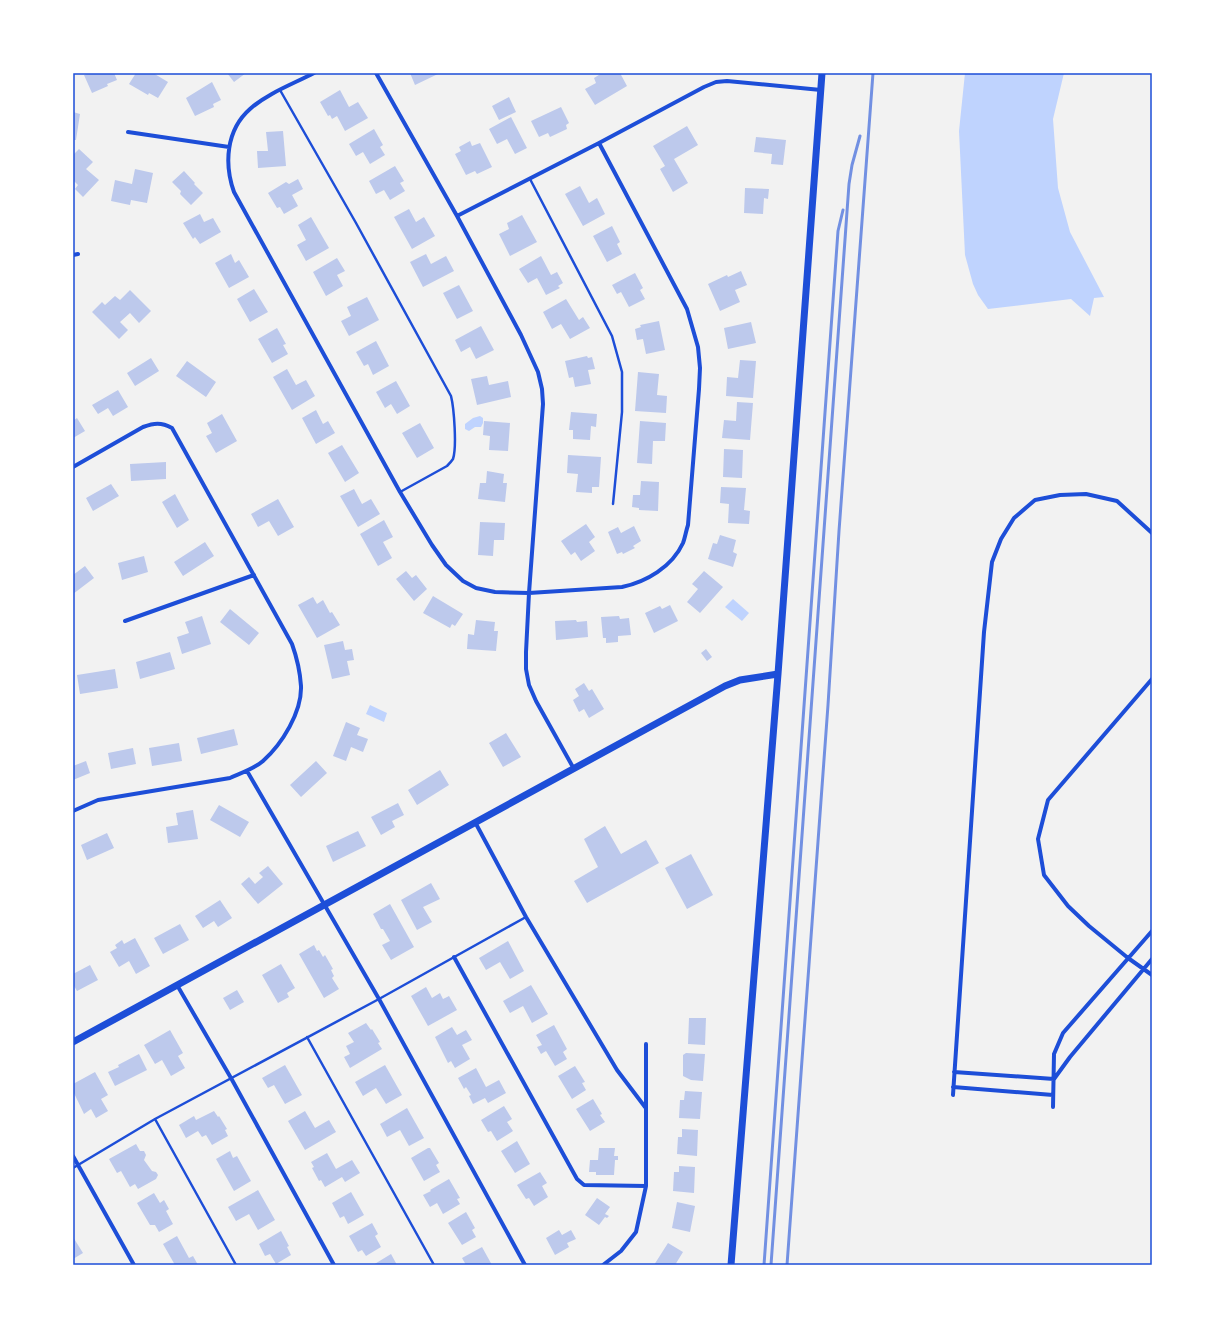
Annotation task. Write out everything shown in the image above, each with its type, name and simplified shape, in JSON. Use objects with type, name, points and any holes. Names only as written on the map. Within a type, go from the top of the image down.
[{"type":"street","points":[[314,73],[264,99],[249,110],[238,124],[229,146],[227,164],[229,178],[234,192],[400,492],[446,565],[463,581],[476,588],[495,592],[529,593],[622,587],[635,584],[647,579],[674,557],[683,543],[688,525],[699,390],[700,368],[698,347],[687,309],[599,143]]},
{"type":"street","points":[[376,73],[457,216],[524,340],[538,372],[542,389],[542,419],[529,593],[526,669],[529,685],[536,700],[574,769]]},
{"type":"street","points":[[731,1265],[778,674],[822,73]]},
{"type":"street","points":[[457,216],[716,82],[727,81],[821,90]]},
{"type":"street","points":[[128,132],[229,146]]},
{"type":"street","points":[[73,255],[78,254]]},
{"type":"street","points":[[73,467],[143,427],[154,423],[164,424],[172,428],[292,644],[299,665],[301,688],[296,714],[286,734],[263,761],[247,771],[230,778],[98,800],[73,811]]},
{"type":"street","points":[[953,1095],[984,632],[992,562],[1000,539],[1014,518],[1035,500],[1060,495],[1086,494],[1117,501],[1152,532]]},
{"type":"street","points":[[125,621],[254,575]]},
{"type":"street","points":[[73,1042],[725,686],[740,680],[778,674]]},
{"type":"street","points":[[1152,679],[1048,800],[1038,839],[1044,875],[1068,906],[1089,926],[1128,958],[1152,975]]},
{"type":"street","points":[[247,771],[378,999],[525,1265]]},
{"type":"street","points":[[475,822],[526,917],[617,1070],[645,1107]]},
{"type":"street","points":[[1053,1107],[1054,1054],[1063,1033],[1152,931]]},
{"type":"street","points":[[454,957],[577,1180],[584,1185],[646,1186]]},
{"type":"street","points":[[1054,1079],[1070,1057],[1152,959]]},
{"type":"street","points":[[177,985],[231,1078],[334,1265]]},
{"type":"street","points":[[603,1265],[621,1251],[636,1232],[646,1186],[646,1044]]},
{"type":"street","points":[[954,1072],[1054,1079]]},
{"type":"street","points":[[953,1087],[1053,1095]]},
{"type":"street","points":[[73,1156],[134,1265]]},
{"type":"lane","points":[[280,90],[356,223],[451,396],[454,406],[454,452],[452,460],[447,466],[400,492]]},
{"type":"lane","points":[[530,178],[612,336],[622,372],[622,412],[613,504]]},
{"type":"lane","points":[[73,1168],[155,1120],[526,917]]},
{"type":"lane","points":[[307,1037],[434,1265]]},
{"type":"lane","points":[[155,1120],[236,1265]]},
{"type":"water","points":[[965,73],[1064,73],[1053,119],[1058,188],[1070,232],[1104,297],[1094,298],[1090,316],[1071,299],[988,309],[978,295],[973,284],[965,255],[959,131]]},
{"type":"water","points":[[480,416],[483,418],[481,427],[475,427],[469,431],[465,429],[465,424],[473,418]]},
{"type":"water","points":[[733,599],[749,613],[742,621],[725,607]]},
{"type":"water","points":[[370,705],[387,713],[384,722],[366,714]]},
{"type":"building","points":[[90,73],[114,73],[117,80],[92,93],[84,75]]},
{"type":"building","points":[[136,73],[153,73],[168,82],[158,98],[149,93],[148,95],[129,84]]},
{"type":"building","points":[[227,73],[246,73],[234,82]]},
{"type":"building","points":[[410,73],[440,73],[415,85]]},
{"type":"building","points":[[602,73],[620,73],[627,86],[595,105],[585,89],[596,83],[594,78]]},
{"type":"building","points":[[212,82],[221,100],[213,104],[214,107],[195,116],[186,98]]},
{"type":"building","points":[[340,90],[349,107],[358,102],[368,118],[345,131],[337,116],[332,119],[330,115],[328,116],[320,102]]},
{"type":"building","points":[[509,97],[516,112],[499,120],[492,106]]},
{"type":"building","points":[[561,107],[569,123],[566,125],[567,129],[550,137],[548,133],[539,137],[531,121]]},
{"type":"building","points":[[73,112],[80,114],[76,140],[73,140]]},
{"type":"building","points":[[511,117],[527,148],[515,154],[507,139],[497,144],[489,129]]},
{"type":"building","points":[[687,126],[698,145],[674,159],[688,183],[673,192],[660,169],[665,166],[653,146]]},
{"type":"building","points":[[374,129],[383,145],[380,147],[385,155],[370,164],[363,152],[356,156],[349,144]]},
{"type":"building","points":[[283,131],[286,166],[258,168],[257,151],[268,151],[266,132]]},
{"type":"building","points":[[756,137],[786,140],[783,165],[771,164],[772,154],[754,152]]},
{"type":"building","points":[[470,141],[472,146],[480,143],[492,167],[477,174],[475,171],[466,175],[455,154],[461,151],[459,147]]},
{"type":"building","points":[[79,149],[93,162],[86,169],[99,180],[83,197],[75,189],[78,185],[73,180],[73,155]]},
{"type":"building","points":[[395,166],[404,181],[400,183],[405,191],[390,200],[384,190],[376,194],[369,181]]},
{"type":"building","points":[[135,169],[153,173],[147,203],[131,200],[130,205],[111,201],[115,180],[132,184]]},
{"type":"building","points":[[184,171],[203,193],[191,205],[180,194],[181,191],[172,182]]},
{"type":"building","points":[[298,179],[303,189],[292,195],[298,206],[284,214],[280,207],[277,208],[268,193],[286,182],[289,184]]},
{"type":"building","points":[[580,186],[589,203],[597,198],[605,214],[583,226],[565,194]]},
{"type":"building","points":[[745,188],[769,189],[768,199],[764,198],[763,214],[744,213]]},
{"type":"building","points":[[409,209],[416,222],[424,217],[435,236],[412,249],[394,217]]},
{"type":"building","points":[[200,214],[204,222],[213,218],[221,232],[200,244],[195,237],[193,239],[183,223]]},
{"type":"building","points":[[522,215],[537,242],[510,256],[499,234],[509,229],[507,223]]},
{"type":"building","points":[[311,217],[329,248],[306,261],[297,245],[306,240],[298,225]]},
{"type":"building","points":[[612,226],[620,242],[617,244],[622,254],[607,262],[593,236]]},
{"type":"building","points":[[231,254],[235,263],[239,260],[249,277],[229,288],[215,263]]},
{"type":"building","points":[[426,254],[431,264],[446,256],[454,271],[423,287],[410,262]]},
{"type":"building","points":[[541,256],[551,275],[557,272],[563,283],[558,286],[560,288],[546,295],[537,278],[528,283],[519,269]]},
{"type":"building","points":[[337,258],[345,271],[337,275],[343,286],[326,296],[313,272]]},
{"type":"building","points":[[741,271],[747,285],[735,290],[740,302],[720,311],[708,284],[727,275],[728,277]]},
{"type":"building","points":[[635,273],[643,288],[640,290],[645,299],[629,307],[621,292],[617,294],[612,285]]},
{"type":"building","points":[[459,285],[473,311],[457,319],[443,293]]},
{"type":"building","points":[[254,289],[268,312],[250,322],[237,299]]},
{"type":"building","points":[[130,290],[151,311],[139,323],[130,313],[120,322],[128,330],[119,339],[92,312],[102,302],[105,305],[115,296],[120,300]]},
{"type":"building","points":[[367,297],[379,320],[349,336],[341,321],[351,316],[347,307]]},
{"type":"building","points":[[566,299],[579,320],[583,317],[590,328],[570,339],[561,324],[552,329],[543,312]]},
{"type":"building","points":[[659,321],[665,350],[646,354],[643,339],[637,340],[635,329],[641,327],[640,325]]},
{"type":"building","points":[[751,322],[756,343],[728,349],[724,328]]},
{"type":"building","points":[[481,326],[494,350],[476,359],[470,347],[461,352],[455,340]]},
{"type":"building","points":[[277,328],[286,344],[283,345],[288,354],[272,363],[258,339]]},
{"type":"building","points":[[376,341],[389,366],[373,375],[368,364],[364,366],[356,352]]},
{"type":"building","points":[[587,356],[588,358],[592,357],[595,369],[588,370],[591,384],[575,387],[573,377],[569,378],[565,361]]},
{"type":"building","points":[[151,358],[159,371],[135,386],[127,373]]},
{"type":"building","points":[[740,360],[756,361],[753,398],[726,396],[727,377],[738,378]]},
{"type":"building","points":[[187,361],[216,382],[206,397],[176,376]]},
{"type":"building","points":[[287,369],[296,385],[306,380],[315,396],[292,410],[273,377]]},
{"type":"building","points":[[638,372],[659,374],[657,395],[667,396],[666,413],[635,411]]},
{"type":"building","points":[[487,376],[489,385],[508,381],[511,397],[477,405],[471,379]]},
{"type":"building","points":[[396,381],[410,406],[397,414],[391,404],[385,408],[376,392]]},
{"type":"building","points":[[118,390],[128,407],[113,416],[108,408],[98,414],[92,405]]},
{"type":"building","points":[[737,402],[753,403],[750,440],[722,438],[724,420],[736,421]]},
{"type":"building","points":[[316,410],[323,424],[328,421],[335,433],[316,444],[302,418]]},
{"type":"building","points":[[571,412],[597,414],[596,427],[591,426],[590,440],[573,439],[573,430],[569,430]]},
{"type":"building","points":[[222,414],[237,441],[216,453],[206,436],[212,433],[207,423]]},
{"type":"building","points":[[77,418],[85,431],[73,438],[73,421]]},
{"type":"building","points":[[484,421],[510,423],[508,451],[489,450],[490,436],[483,435]]},
{"type":"building","points":[[640,421],[666,423],[665,441],[653,441],[652,464],[637,463]]},
{"type":"building","points":[[420,423],[434,448],[417,458],[402,433]]},
{"type":"building","points":[[342,445],[359,473],[345,482],[328,453]]},
{"type":"building","points":[[724,449],[743,450],[742,478],[723,477]]},
{"type":"building","points":[[568,455],[601,457],[599,487],[592,487],[592,493],[576,492],[578,474],[567,473]]},
{"type":"building","points":[[166,462],[166,479],[131,481],[130,464]]},
{"type":"building","points":[[487,471],[504,474],[503,483],[507,483],[505,502],[478,499],[480,483],[486,483]]},
{"type":"building","points":[[641,481],[659,482],[658,511],[639,510],[639,508],[632,507],[633,495],[640,495]]},
{"type":"building","points":[[111,484],[119,496],[93,511],[86,498]]},
{"type":"building","points":[[721,487],[746,488],[744,510],[750,511],[749,524],[728,523],[729,504],[720,503]]},
{"type":"building","points":[[354,489],[362,504],[371,499],[380,514],[358,527],[340,496]]},
{"type":"building","points":[[175,494],[189,520],[177,528],[162,502]]},
{"type":"building","points":[[278,499],[294,527],[278,536],[269,521],[258,527],[251,514]]},
{"type":"building","points":[[384,520],[393,537],[383,542],[392,558],[378,566],[360,534]]},
{"type":"building","points":[[480,522],[505,523],[504,540],[494,540],[493,556],[478,555]]},
{"type":"building","points":[[586,524],[595,537],[589,542],[595,551],[581,561],[575,552],[571,555],[561,541]]},
{"type":"building","points":[[634,526],[641,541],[633,546],[635,548],[623,554],[622,552],[617,554],[608,532],[618,527],[621,533]]},
{"type":"building","points":[[720,535],[736,540],[733,552],[737,554],[733,567],[708,559],[713,543],[717,544]]},
{"type":"building","points":[[205,542],[214,556],[183,576],[174,562]]},
{"type":"building","points":[[144,556],[148,572],[122,580],[118,563]]},
{"type":"building","points":[[85,566],[94,578],[73,594],[73,575]]},
{"type":"building","points":[[406,571],[412,578],[416,575],[427,589],[414,601],[396,579]]},
{"type":"building","points":[[704,571],[723,587],[700,613],[687,602],[698,589],[692,584]]},
{"type":"building","points":[[433,596],[463,614],[455,626],[452,624],[450,628],[423,613]]},
{"type":"building","points":[[313,597],[317,604],[323,600],[330,613],[332,612],[340,625],[317,638],[298,605]]},
{"type":"building","points":[[670,605],[678,621],[654,633],[645,613],[660,606],[662,609]]},
{"type":"building","points":[[230,609],[259,633],[249,645],[220,622]]},
{"type":"building","points":[[202,616],[211,644],[182,654],[177,637],[189,633],[185,622]]},
{"type":"building","points":[[619,616],[620,619],[629,618],[631,635],[618,636],[618,642],[606,643],[606,638],[603,638],[601,617]]},
{"type":"building","points":[[476,620],[495,622],[494,631],[498,631],[496,651],[467,649],[468,634],[474,635]]},
{"type":"building","points":[[576,620],[577,622],[587,621],[588,637],[556,640],[555,621]]},
{"type":"building","points":[[343,641],[345,650],[352,649],[354,660],[347,661],[350,675],[332,679],[324,645]]},
{"type":"building","points":[[706,649],[712,657],[707,661],[701,653]]},
{"type":"building","points":[[170,652],[175,669],[140,679],[136,662]]},
{"type":"building","points":[[115,669],[118,688],[80,694],[77,675]]},
{"type":"building","points":[[584,683],[589,691],[592,689],[604,709],[589,718],[584,709],[579,712],[573,700],[579,696],[575,689]]},
{"type":"building","points":[[346,722],[360,728],[357,735],[368,739],[363,752],[351,747],[346,761],[333,756]]},
{"type":"building","points":[[234,729],[238,745],[201,754],[197,738]]},
{"type":"building","points":[[506,733],[521,757],[503,767],[489,743]]},
{"type":"building","points":[[179,743],[182,761],[152,766],[149,748]]},
{"type":"building","points":[[133,748],[136,764],[111,769],[108,753]]},
{"type":"building","points":[[86,761],[90,773],[73,780],[73,766]]},
{"type":"building","points":[[316,761],[327,773],[301,797],[290,785]]},
{"type":"building","points":[[440,770],[449,785],[417,805],[408,790]]},
{"type":"building","points":[[398,803],[404,815],[392,821],[395,827],[381,835],[371,817]]},
{"type":"building","points":[[219,805],[249,822],[240,837],[210,820]]},
{"type":"building","points":[[193,810],[198,839],[168,843],[166,827],[178,825],[176,813]]},
{"type":"building","points":[[605,826],[621,854],[646,840],[659,863],[587,903],[574,881],[598,867],[584,839]]},
{"type":"building","points":[[358,831],[366,846],[333,862],[326,846]]},
{"type":"building","points":[[107,833],[114,848],[87,860],[81,845]]},
{"type":"building","points":[[691,854],[713,895],[687,909],[665,868]]},
{"type":"building","points":[[268,866],[283,884],[258,904],[241,884],[249,877],[255,884],[263,877],[259,873]]},
{"type":"building","points":[[431,883],[440,899],[423,907],[432,922],[417,930],[401,900]]},
{"type":"building","points":[[220,900],[232,918],[218,927],[214,921],[203,928],[195,916]]},
{"type":"building","points":[[390,904],[414,947],[391,960],[382,945],[390,941],[383,929],[381,929],[373,914]]},
{"type":"building","points":[[180,924],[189,940],[163,954],[154,938]]},
{"type":"building","points":[[135,938],[150,966],[136,974],[129,961],[119,967],[110,952],[117,948],[115,945],[122,940],[124,944]]},
{"type":"building","points":[[508,941],[524,971],[510,979],[500,962],[486,970],[479,958]]},
{"type":"building","points":[[314,945],[323,957],[325,955],[333,969],[331,970],[334,976],[332,978],[339,989],[324,998],[299,954]]},
{"type":"building","points":[[281,964],[295,988],[287,993],[289,997],[278,1003],[262,975]]},
{"type":"building","points":[[90,965],[98,980],[77,991],[73,984],[73,974]]},
{"type":"building","points":[[531,985],[548,1014],[532,1023],[523,1006],[510,1013],[503,1001]]},
{"type":"building","points":[[426,987],[432,998],[440,993],[443,999],[449,996],[457,1010],[428,1026],[411,996]]},
{"type":"building","points":[[237,990],[244,1002],[230,1010],[223,998]]},
{"type":"building","points":[[689,1018],[706,1018],[705,1045],[688,1044]]},
{"type":"building","points":[[366,1023],[371,1030],[372,1029],[380,1042],[378,1043],[382,1049],[350,1068],[344,1057],[350,1054],[346,1046],[354,1042],[348,1033]]},
{"type":"building","points":[[554,1025],[567,1049],[563,1052],[567,1059],[555,1066],[546,1051],[541,1054],[537,1047],[542,1045],[536,1035]]},
{"type":"building","points":[[452,1027],[457,1035],[466,1030],[472,1040],[462,1045],[470,1059],[455,1068],[451,1061],[448,1063],[435,1037]]},
{"type":"building","points":[[170,1030],[183,1053],[178,1056],[185,1068],[171,1076],[162,1060],[155,1064],[144,1045]]},
{"type":"building","points":[[686,1053],[705,1054],[703,1081],[691,1080],[683,1076],[683,1055]]},
{"type":"building","points":[[139,1054],[147,1070],[115,1086],[108,1072]]},
{"type":"building","points":[[285,1065],[302,1095],[285,1104],[274,1085],[268,1088],[262,1078]]},
{"type":"building","points":[[385,1065],[402,1095],[386,1104],[376,1088],[363,1096],[355,1082]]},
{"type":"building","points":[[575,1066],[585,1082],[582,1083],[586,1090],[572,1099],[558,1076]]},
{"type":"building","points":[[476,1068],[486,1087],[499,1080],[506,1093],[488,1103],[485,1098],[473,1104],[469,1096],[471,1095],[466,1087],[464,1089],[458,1078]]},
{"type":"building","points":[[95,1072],[108,1095],[101,1099],[108,1111],[96,1118],[91,1109],[84,1114],[73,1091],[73,1084]]},
{"type":"building","points":[[685,1091],[702,1092],[700,1119],[679,1118],[680,1100],[684,1100]]},
{"type":"building","points":[[593,1099],[605,1122],[590,1131],[576,1109]]},
{"type":"building","points":[[504,1106],[512,1119],[507,1122],[513,1131],[497,1141],[491,1131],[488,1132],[481,1120]]},
{"type":"building","points":[[407,1108],[424,1138],[409,1146],[400,1130],[387,1137],[380,1124]]},
{"type":"building","points":[[214,1111],[227,1129],[225,1130],[228,1136],[212,1145],[206,1135],[202,1137],[198,1131],[186,1138],[179,1125],[194,1116],[196,1120]]},
{"type":"building","points":[[305,1111],[315,1128],[329,1120],[336,1132],[305,1150],[288,1121]]},
{"type":"building","points":[[682,1129],[698,1130],[697,1156],[677,1154],[678,1137],[682,1137]]},
{"type":"building","points":[[517,1141],[530,1164],[515,1173],[501,1151]]},
{"type":"building","points":[[136,1144],[140,1151],[144,1151],[146,1155],[144,1160],[152,1171],[156,1172],[158,1175],[156,1179],[138,1189],[135,1184],[130,1187],[121,1171],[117,1173],[109,1159]]},
{"type":"building","points":[[430,1148],[439,1163],[436,1165],[440,1172],[424,1181],[411,1158]]},
{"type":"building","points":[[599,1148],[615,1148],[614,1156],[618,1156],[618,1160],[615,1160],[614,1175],[596,1175],[596,1172],[589,1172],[590,1160],[598,1160]]},
{"type":"building","points":[[230,1151],[233,1158],[237,1156],[251,1181],[234,1191],[216,1159]]},
{"type":"building","points":[[327,1153],[336,1169],[352,1160],[360,1173],[345,1182],[342,1177],[325,1187],[321,1180],[319,1181],[312,1168],[314,1167],[311,1162]]},
{"type":"building","points":[[679,1166],[695,1167],[694,1193],[673,1191],[674,1172],[679,1172]]},
{"type":"building","points":[[540,1172],[547,1183],[542,1186],[548,1197],[534,1206],[529,1198],[526,1199],[517,1185]]},
{"type":"building","points":[[449,1179],[460,1198],[457,1199],[460,1204],[443,1214],[437,1203],[430,1207],[423,1195]]},
{"type":"building","points":[[258,1190],[275,1220],[258,1230],[249,1214],[236,1221],[228,1207]]},
{"type":"building","points":[[351,1192],[364,1215],[348,1224],[344,1216],[340,1218],[332,1203]]},
{"type":"building","points":[[154,1193],[160,1203],[164,1200],[169,1209],[166,1211],[173,1224],[159,1232],[155,1225],[150,1225],[137,1203]]},
{"type":"building","points":[[597,1198],[610,1207],[605,1214],[609,1216],[607,1218],[605,1217],[599,1225],[585,1215]]},
{"type":"building","points":[[677,1202],[695,1206],[690,1232],[672,1228]]},
{"type":"building","points":[[466,1212],[475,1228],[472,1230],[476,1237],[462,1245],[448,1223]]},
{"type":"building","points":[[372,1223],[378,1234],[375,1236],[381,1247],[366,1256],[362,1250],[358,1252],[349,1236]]},
{"type":"building","points":[[559,1230],[562,1235],[571,1230],[576,1239],[567,1243],[569,1247],[555,1255],[546,1238]]},
{"type":"building","points":[[281,1231],[289,1246],[287,1247],[291,1255],[276,1264],[270,1254],[265,1256],[259,1244]]},
{"type":"building","points":[[177,1236],[189,1258],[193,1256],[198,1265],[175,1265],[163,1244]]},
{"type":"building","points":[[73,1237],[83,1253],[73,1259]]},
{"type":"building","points":[[668,1243],[683,1252],[675,1265],[654,1265]]},
{"type":"building","points":[[482,1247],[492,1265],[466,1265],[462,1258]]},
{"type":"building","points":[[391,1254],[397,1265],[373,1265]]},
{"type":"railway","points":[[787,1265],[873,73]]},
{"type":"railway","points":[[771,1265],[849,184],[852,165],[860,136]]},
{"type":"railway","points":[[764,1265],[838,231],[843,210]]}]
